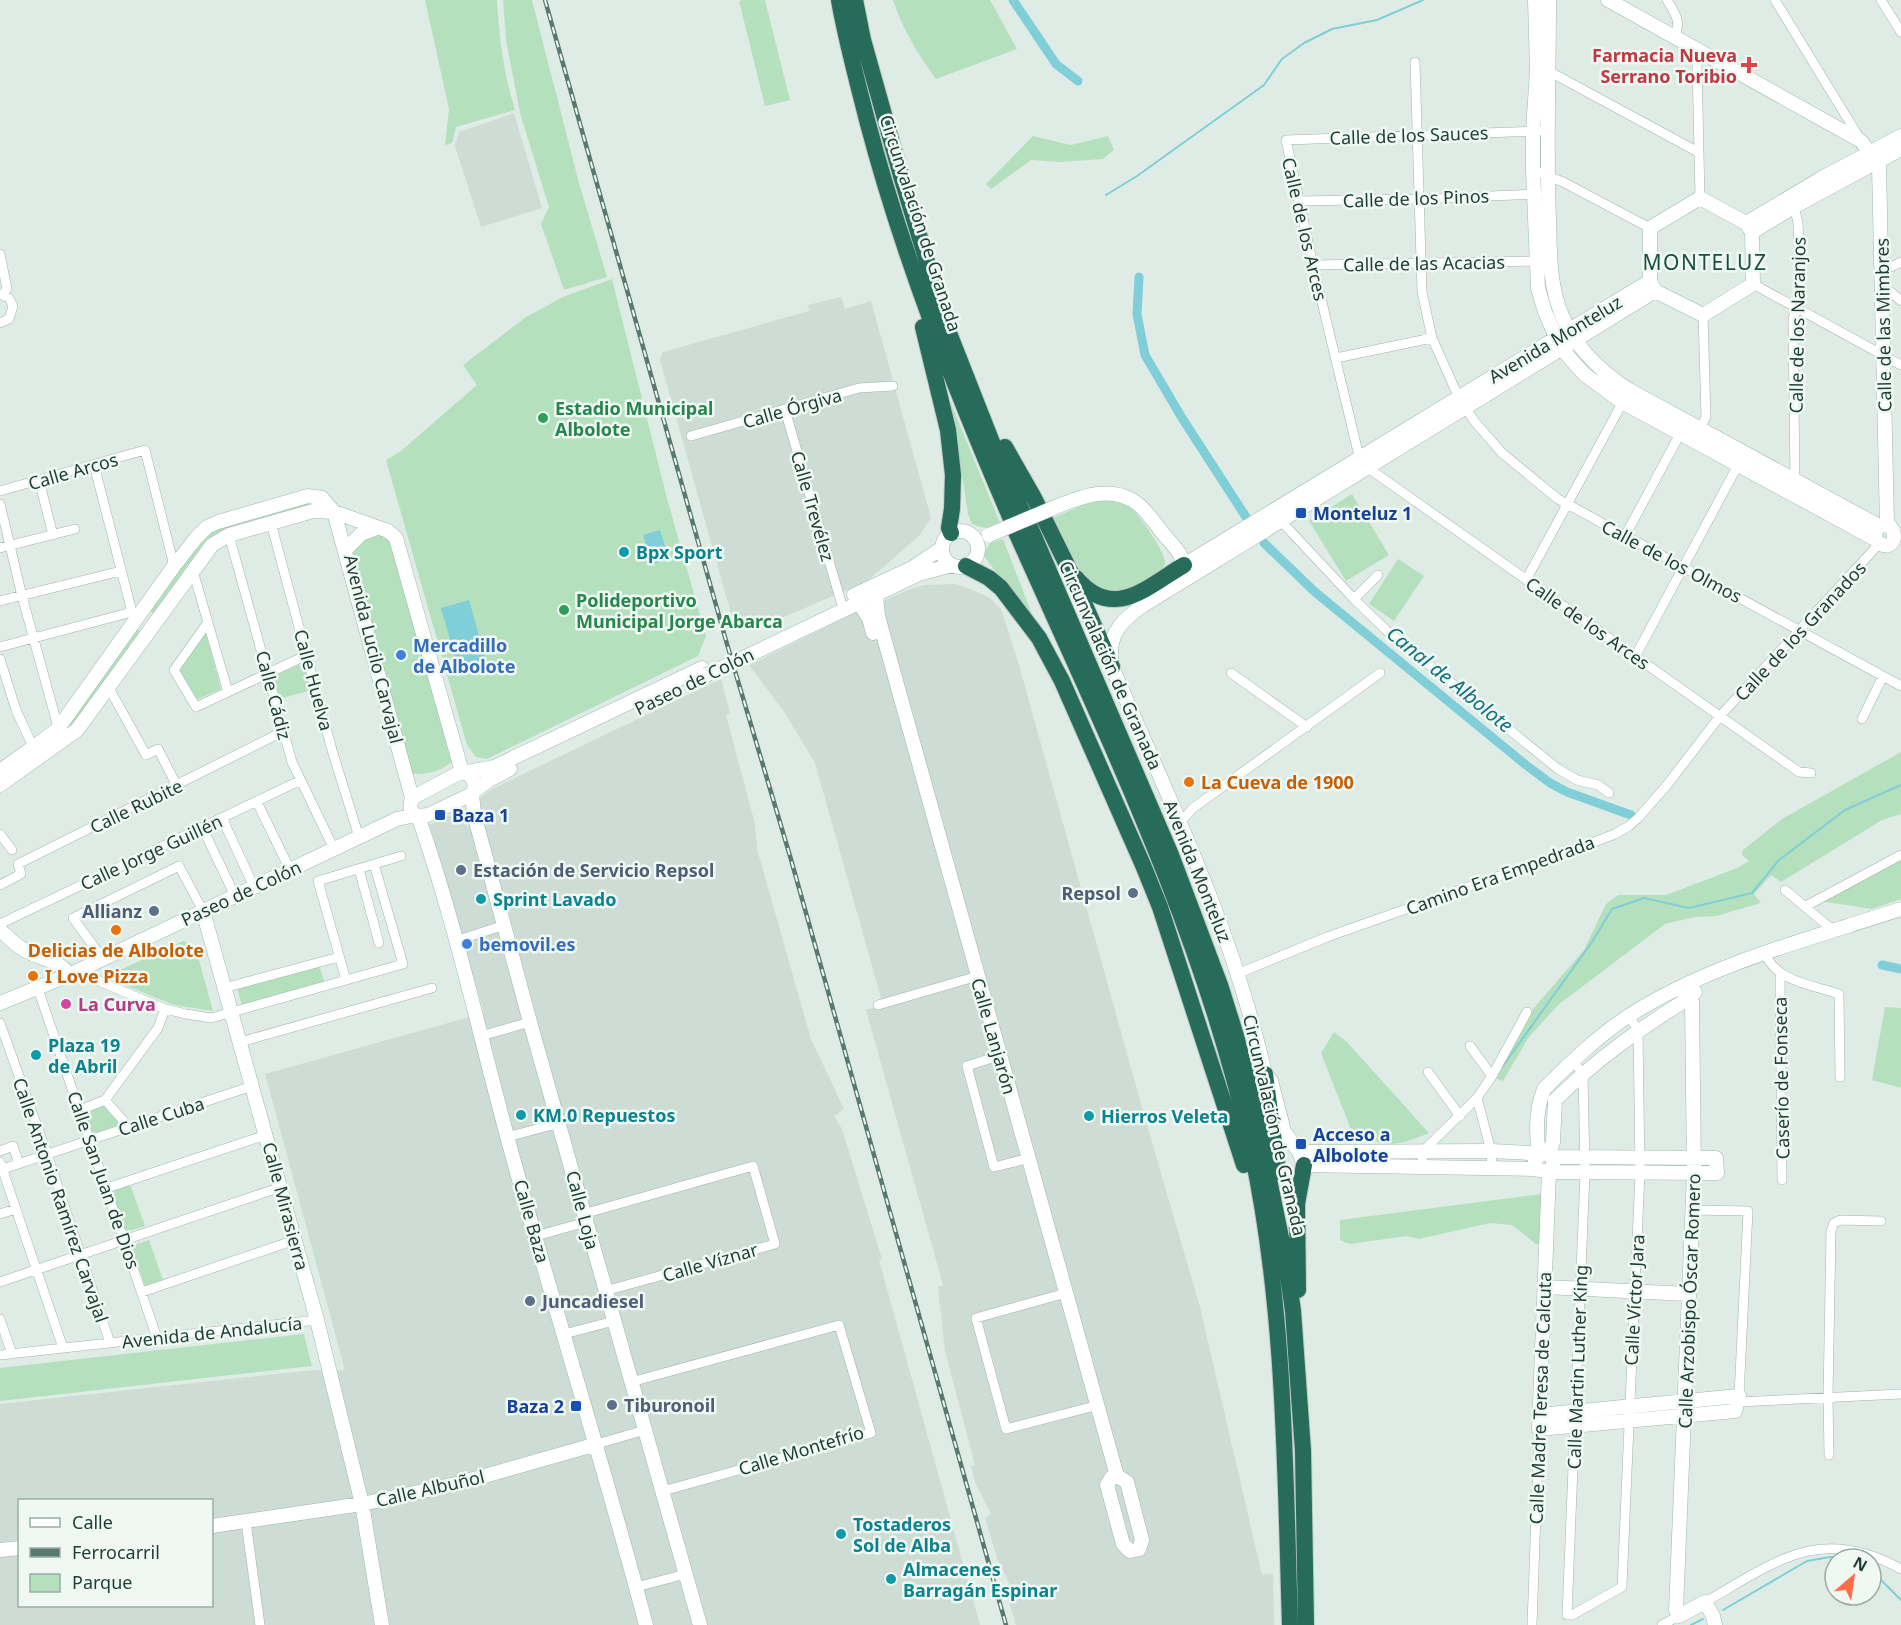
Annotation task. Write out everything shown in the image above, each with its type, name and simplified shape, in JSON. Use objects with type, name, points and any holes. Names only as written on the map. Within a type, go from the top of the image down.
[{"type":"highway","name":"Circunvalación de Granada","points":[[839,0],[880,169],[947,367],[1143,786],[1180,876],[1236,1036],[1252,1098],[1286,1262],[1293,1311],[1303,1451],[1306,1625]]},
{"type":"highway","name":"Circunvalación de Granada","points":[[855,0],[868,57],[902,179],[948,328],[995,450],[1020,523],[1192,944],[1211,998],[1241,1104],[1267,1239],[1277,1325],[1284,1425],[1290,1625]]},
{"type":"highway","points":[[866,0],[871,40],[868,57]]},
{"type":"highway","points":[[912,268],[912,288],[948,430],[953,475],[949,528],[951,533]]},
{"type":"highway","points":[[948,328],[960,345],[990,418],[1034,498],[1070,571],[1112,668]]},
{"type":"highway","points":[[1070,571],[1096,596],[1107,600],[1119,600],[1170,581],[1171,563],[1185,564]]},
{"type":"highway","points":[[959,565],[989,578],[1001,588],[1021,613],[1040,638],[1076,713],[1160,907],[1242,1156],[1258,1222],[1267,1239]]},
{"type":"highway","points":[[1265,1074],[1289,1244],[1286,1262]]},
{"type":"highway","points":[[1293,1311],[1299,1285],[1297,1204],[1301,1159]]},
{"type":"street","points":[[1535,0],[1547,131],[1553,289],[1561,314],[1572,336],[1626,396],[1680,434],[1697,435],[1738,465],[1789,494],[1890,537]]},
{"type":"street","points":[[1549,0],[1543,72],[1533,131],[1533,194],[1538,288],[1545,312],[1559,344],[1584,374],[1697,435],[1796,480],[1890,537]]},
{"type":"street","points":[[1608,0],[1829,123],[1869,152],[1901,149]]},
{"type":"street","points":[[1667,0],[1677,16],[1679,26],[1674,37]]},
{"type":"street","points":[[1775,0],[1869,152]]},
{"type":"street","points":[[1881,0],[1901,32]]},
{"type":"street","points":[[1700,52],[1697,64],[1700,198]]},
{"type":"street","name":"Calle de los Olmos","points":[[1415,62],[1422,292],[1432,338],[1462,402],[1475,422],[1502,453],[1527,476],[1567,505],[1901,686]]},
{"type":"street","points":[[1543,72],[1698,152]]},
{"type":"street","points":[[1829,123],[1843,110]]},
{"type":"street","name":"Calle de los Sauces","points":[[1286,141],[1547,131]]},
{"type":"street","points":[[1749,228],[1869,152],[1901,136]]},
{"type":"street","name":"Calle de los Arces","points":[[1286,141],[1313,265],[1364,462],[1526,580],[1799,772],[1811,773]]},
{"type":"street","name":"Calle de las Mimbres","points":[[1869,152],[1881,175],[1890,537]]},
{"type":"street","points":[[1533,170],[1548,175],[1650,228]]},
{"type":"street","name":"Calle de los Pinos","points":[[1298,201],[1548,194]]},
{"type":"street","points":[[1700,198],[1749,228]]},
{"type":"street","points":[[1650,228],[1700,198]]},
{"type":"street","name":"Calle de los Naranjos","points":[[1793,201],[1798,223],[1801,298],[1793,319],[1796,480]]},
{"type":"street","points":[[1650,228],[1653,286],[1703,315]]},
{"type":"street","points":[[1749,228],[1753,284]]},
{"type":"street","points":[[0,254],[7,289],[2,294],[12,304],[9,319],[0,323]]},
{"type":"street","name":"Calle de las Acacias","points":[[1313,265],[1551,260]]},
{"type":"street","points":[[1882,267],[1891,267],[1901,262]]},
{"type":"street","points":[[1753,284],[1901,365]]},
{"type":"street","points":[[1703,315],[1753,284]]},
{"type":"street","name":"Avenida Monteluz","points":[[1301,1159],[1284,1131],[1270,1081],[1265,1074],[1253,1021],[1220,924],[1180,823],[1112,668],[1109,652],[1112,640],[1128,616],[1170,581],[1182,583],[1185,564],[1277,516],[1653,286]]},
{"type":"street","points":[[1883,291],[1891,292],[1901,301]]},
{"type":"street","points":[[1697,435],[1706,417],[1703,315]]},
{"type":"street","points":[[1336,358],[1432,338]]},
{"type":"street","name":"Calle Órgiva","points":[[691,436],[859,388],[893,386]]},
{"type":"street","points":[[1526,580],[1626,396]]},
{"type":"street","name":"Calle Trevélez","points":[[785,410],[841,602]]},
{"type":"street","points":[[1625,536],[1680,434]]},
{"type":"street","name":"Calle Arcos","points":[[0,491],[145,450],[174,566]]},
{"type":"street","points":[[94,465],[121,571],[136,614],[153,626]]},
{"type":"street","points":[[1635,657],[1738,465]]},
{"type":"street","points":[[39,480],[53,535]]},
{"type":"street","points":[[1789,494],[1796,480]]},
{"type":"street","points":[[983,538],[975,559],[959,565],[945,558],[942,548],[946,537],[951,533],[963,531],[983,538],[1088,495],[1105,493],[1121,495],[1138,503],[1152,518],[1185,564]]},
{"type":"street","points":[[62,734],[136,614],[207,527],[308,496],[322,498],[334,512],[345,550]]},
{"type":"street","points":[[0,504],[33,637],[62,734]]},
{"type":"street","points":[[0,785],[37,752],[62,734],[77,730],[212,545],[229,535],[313,511],[334,512],[388,531],[396,538],[465,773]]},
{"type":"street","points":[[1277,516],[1354,599],[1395,636],[1558,769],[1577,780],[1598,785],[1609,793]]},
{"type":"street","name":"Calle Huelva","points":[[271,523],[332,750],[359,837]]},
{"type":"street","name":"Avenida Lucilo Carvajal","points":[[378,528],[361,534],[345,550],[414,809]]},
{"type":"street","points":[[0,548],[75,529]]},
{"type":"street","name":"Calle Cádiz","points":[[229,535],[292,762],[334,849]]},
{"type":"street","name":"Calle de los Granados","points":[[1720,716],[1890,537]]},
{"type":"street","name":"Paseo de Colón","points":[[414,809],[428,815],[473,792],[489,780],[912,568],[942,548]]},
{"type":"street","name":"Paseo de Colón","points":[[760,645],[876,596],[919,574],[959,565]]},
{"type":"street","points":[[193,570],[228,692]]},
{"type":"street","points":[[0,601],[121,571]]},
{"type":"street","points":[[1354,599],[1378,575]]},
{"type":"street","name":"Calle Lanjarón","points":[[876,596],[880,622],[1114,1477]]},
{"type":"street","name":"Calle Lanjarón","points":[[859,603],[869,618],[992,1058],[1063,1293],[1091,1407],[1114,1477]]},
{"type":"street","points":[[0,647],[33,637],[136,614]]},
{"type":"street","points":[[208,622],[174,670],[196,707],[307,655]]},
{"type":"street","points":[[0,658],[16,710],[37,752]]},
{"type":"street","name":"Paseo de Colón","points":[[0,1003],[69,975],[397,819],[465,773],[494,767],[704,672]]},
{"type":"street","points":[[1231,672],[1307,727]]},
{"type":"street","points":[[1180,823],[1193,808],[1380,673]]},
{"type":"street","points":[[1862,719],[1883,676]]},
{"type":"street","points":[[109,688],[146,755],[158,749],[177,786]]},
{"type":"street","name":"Camino Era Empedrada","points":[[1237,974],[1326,937],[1615,834],[1639,817],[1667,785],[1720,716]]},
{"type":"street","name":"Calle Rubite","points":[[0,885],[21,874],[18,864],[284,731]]},
{"type":"street","points":[[0,771],[37,752]]},
{"type":"street","name":"Calle Loja","points":[[465,773],[472,777],[474,814],[530,1022],[560,1123],[584,1218],[700,1625]]},
{"type":"street","name":"Calle Jorge Guillén","points":[[0,924],[302,780]]},
{"type":"street","points":[[256,802],[290,870]]},
{"type":"street","name":"Calle Baza","points":[[414,809],[455,940],[507,1137],[597,1444],[646,1625]]},
{"type":"street","points":[[222,818],[254,887]]},
{"type":"street","points":[[202,828],[235,896]]},
{"type":"street","points":[[0,834],[12,850]]},
{"type":"street","points":[[1806,906],[1901,855]]},
{"type":"street","points":[[346,981],[318,881],[401,856]]},
{"type":"street","points":[[86,967],[89,973],[101,982],[165,1009],[211,1018],[403,964],[374,864]]},
{"type":"street","points":[[103,958],[73,918],[179,866],[203,911]]},
{"type":"street","points":[[359,869],[379,943]]},
{"type":"street","points":[[1785,890],[1834,931]]},
{"type":"street","points":[[1545,1162],[1553,1142],[1555,1100],[1583,1073],[1686,993],[1716,972],[1765,953],[1901,909]]},
{"type":"street","name":"Calle Mirasierra","points":[[203,911],[317,1320],[362,1504],[382,1625]]},
{"type":"street","points":[[455,940],[505,925]]},
{"type":"street","points":[[0,930],[23,950],[66,969],[69,975]]},
{"type":"street","name":"Caserío de Fonseca","points":[[1765,953],[1780,975],[1782,1180]]},
{"type":"street","points":[[224,988],[339,957]]},
{"type":"street","name":"Caserío de Fonseca","points":[[1780,975],[1839,994],[1840,1077]]},
{"type":"street","points":[[878,1005],[971,978]]},
{"type":"street","name":"Calle San Juan de Dios","points":[[38,988],[158,1338]]},
{"type":"street","points":[[240,1042],[432,988]]},
{"type":"street","points":[[1545,1162],[1537,1140],[1540,1100],[1544,1089],[1572,1061],[1629,1016],[1660,997],[1686,993]]},
{"type":"street","name":"Calle Arzobispo Óscar Romero","points":[[1679,1616],[1676,1610],[1684,1417],[1691,1401],[1689,1290],[1695,1157],[1692,1002],[1686,993]]},
{"type":"street","points":[[80,1110],[105,1100],[158,1028],[165,1009]]},
{"type":"street","points":[[1422,1167],[1423,1151],[1477,1098],[1492,1076],[1527,1012]]},
{"type":"street","points":[[1629,1016],[1638,1030]]},
{"type":"street","points":[[481,1036],[530,1022]]},
{"type":"street","name":"Calle Antonio Ramírez Carvajal","points":[[0,1023],[47,1154],[110,1343]]},
{"type":"street","name":"Calle Víctor Jara","points":[[1622,1587],[1640,1172],[1638,1030]]},
{"type":"street","points":[[1470,1046],[1492,1076]]},
{"type":"street","points":[[0,1058],[11,1054]]},
{"type":"street","name":"Calle Lanjarón","points":[[992,1058],[966,1066],[994,1167],[1022,1160]]},
{"type":"street","points":[[1572,1061],[1583,1073]]},
{"type":"street","points":[[1428,1072],[1460,1116]]},
{"type":"street","name":"Calle Martin Luther King","points":[[1583,1073],[1586,1172],[1567,1615],[1572,1615],[1622,1587]]},
{"type":"street","name":"Calle Cuba","points":[[1,1166],[19,1164],[252,1086]]},
{"type":"street","points":[[1477,1098],[1491,1151],[1492,1168]]},
{"type":"street","points":[[105,1100],[128,1126]]},
{"type":"street","points":[[507,1137],[560,1123]]},
{"type":"street","points":[[107,1188],[266,1135]]},
{"type":"street","points":[[0,1150],[13,1146],[19,1164]]},
{"type":"street","points":[[1392,1150],[1392,1166]]},
{"type":"street","points":[[1301,1159],[1392,1150],[1491,1151],[1529,1153],[1545,1162],[1557,1172],[1717,1173],[1716,1158],[1695,1157],[1557,1157],[1545,1162],[1492,1168],[1392,1166],[1301,1159]]},
{"type":"street","name":"Calle Madre Teresa de Calcuta","points":[[1532,1625],[1545,1283],[1545,1162]]},
{"type":"street","points":[[1,1166],[63,1348]]},
{"type":"street","name":"Calle Víznar","points":[[584,1218],[753,1166],[775,1244],[605,1291]]},
{"type":"street","points":[[0,1282],[281,1187]]},
{"type":"street","points":[[0,1214],[16,1209]]},
{"type":"street","points":[[1539,1429],[1735,1411],[1738,1399],[1748,1211],[1693,1210]]},
{"type":"street","points":[[536,1236],[584,1218]]},
{"type":"street","points":[[1829,1455],[1831,1231],[1834,1222],[1840,1220],[1881,1221]]},
{"type":"street","points":[[142,1292],[295,1240]]},
{"type":"street","points":[[1545,1283],[1689,1290]]},
{"type":"street","points":[[1063,1293],[976,1318],[1006,1429],[1091,1407]]},
{"type":"street","points":[[0,1318],[12,1354]]},
{"type":"street","name":"Avenida de Andalucía","points":[[0,1355],[317,1320]]},
{"type":"street","points":[[564,1334],[614,1321]]},
{"type":"street","name":"Calle Montefrío","points":[[631,1382],[839,1325],[871,1433],[663,1491]]},
{"type":"street","points":[[1539,1415],[1691,1401],[1901,1394]]},
{"type":"street","points":[[1691,1401],[1698,1415]]},
{"type":"street","name":"Calle Albuñol","points":[[213,1526],[362,1504],[456,1484],[645,1431]]},
{"type":"street","name":"Calle Lanjarón","points":[[1114,1477],[1127,1482],[1143,1540],[1139,1549],[1130,1551],[1123,1544],[1107,1485],[1114,1477]]},
{"type":"street","points":[[246,1522],[260,1625]]},
{"type":"street","points":[[0,1550],[18,1548]]},
{"type":"street","points":[[1662,1625],[1781,1559],[1800,1552],[1833,1549],[1872,1555],[1901,1569]]},
{"type":"street","points":[[636,1587],[686,1574]]},
{"type":"street","points":[[1705,1602],[1715,1625]]},
{"type":"shaded area","points":[[514,113],[542,208],[481,227],[455,146],[459,132]]},
{"type":"shaded area","points":[[841,297],[845,309],[871,301],[931,518],[918,537],[866,582],[751,631],[748,625],[735,628],[660,360],[663,352],[809,311],[808,305]]},
{"type":"shaded area","points":[[955,584],[990,598],[1001,609],[1019,665],[1200,1307],[1262,1575],[1273,1574],[1274,1625],[1016,1625],[1008,1599],[1012,1602],[1017,1599],[997,1558],[985,1518],[991,1514],[975,1482],[971,1466],[975,1465],[945,1351],[938,1287],[943,1285],[866,1010],[883,1005],[815,763],[785,713],[749,665],[908,590],[924,585]]},
{"type":"shaded area","points":[[721,679],[730,713],[726,715],[755,824],[757,849],[811,1039],[844,1109],[834,1116],[842,1129],[882,1259],[879,1260],[980,1625],[0,1625],[0,1404],[313,1370],[345,1370],[265,1074],[484,1013],[453,905],[429,837],[433,836],[429,825],[466,808],[492,789]]},
{"type":"green space","points":[[425,0],[497,0],[503,56],[515,110],[456,127],[452,143],[445,145],[449,109]]},
{"type":"green space","points":[[503,0],[532,0],[579,183],[607,277],[564,290],[541,224],[549,207],[520,113],[506,40]]},
{"type":"green space","points":[[765,0],[790,100],[765,106],[739,1]]},
{"type":"green space","points":[[893,0],[990,0],[1017,49],[936,79],[901,21]]},
{"type":"green space","points":[[1033,136],[1071,145],[1108,136],[1114,150],[1103,159],[1059,162],[1031,160],[991,189],[986,184]]},
{"type":"green space","points":[[612,279],[668,502],[706,636],[698,656],[487,759],[476,757],[467,745],[386,460],[401,451],[477,385],[463,365],[526,317],[563,297]]},
{"type":"green space","points":[[946,391],[1000,523],[984,528],[972,524],[968,514],[956,435]]},
{"type":"green space","points":[[1352,494],[1389,555],[1346,581],[1309,521]]},
{"type":"green space","points":[[314,500],[318,506],[227,532],[156,615],[149,610],[196,544],[215,528]]},
{"type":"green space","points":[[1117,500],[1129,506],[1145,525],[1157,543],[1165,564],[1158,573],[1139,584],[1120,592],[1111,592],[1087,580],[1069,560],[1051,519],[1092,501]]},
{"type":"green space","name":"Mercadillo de Albolote","points":[[377,534],[391,539],[455,759],[445,767],[428,773],[409,773],[348,551],[354,543]]},
{"type":"green space","points":[[1003,539],[1035,622],[983,555],[990,543]]},
{"type":"green space","points":[[1398,559],[1424,576],[1394,621],[1369,604]]},
{"type":"green space","points":[[135,628],[143,633],[74,728],[66,722]]},
{"type":"green space","points":[[206,633],[221,689],[196,700],[179,669]]},
{"type":"green space","points":[[304,663],[312,690],[279,699],[273,676]]},
{"type":"green space","points":[[1901,752],[1901,814],[1882,820],[1781,882],[1771,875],[1754,894],[1761,903],[1716,916],[1695,917],[1665,924],[1558,1005],[1529,1037],[1503,1081],[1495,1078],[1533,1009],[1584,950],[1606,904],[1618,895],[1666,895],[1737,868],[1749,861],[1742,855],[1743,850],[1782,819]]},
{"type":"green space","points":[[1901,859],[1901,899],[1872,909],[1820,901]]},
{"type":"green space","points":[[183,941],[191,944],[197,953],[213,1011],[174,1005],[107,976]]},
{"type":"green space","points":[[319,965],[325,984],[242,1006],[237,987]]},
{"type":"green space","points":[[1885,1007],[1901,1008],[1901,1088],[1872,1080]]},
{"type":"green space","points":[[1334,1032],[1347,1042],[1429,1133],[1402,1142],[1387,1144],[1374,1140],[1367,1142],[1352,1132],[1321,1053]]},
{"type":"green space","points":[[105,1104],[122,1125],[92,1134],[85,1113]]},
{"type":"green space","points":[[130,1184],[145,1226],[126,1232],[111,1191]]},
{"type":"green space","points":[[1542,1194],[1540,1244],[1536,1244],[1512,1225],[1490,1223],[1419,1239],[1407,1236],[1350,1244],[1340,1240],[1340,1220]]},
{"type":"green space","points":[[149,1240],[163,1280],[145,1286],[131,1246]]},
{"type":"green space","points":[[304,1334],[312,1366],[0,1401],[0,1368]]},
{"type":"water","points":[[660,530],[669,559],[652,564],[643,535]]},
{"type":"water","points":[[469,600],[487,664],[459,671],[441,608]]},
{"type":"waterway","name":"Canal de Albolote","points":[[1013,0],[1056,64],[1078,81]]},
{"type":"waterway","points":[[1106,195],[1137,176],[1264,85],[1282,59],[1304,43],[1332,29],[1377,20],[1423,0]]},
{"type":"waterway","name":"Canal de Albolote","points":[[1139,277],[1137,314],[1145,355],[1182,418],[1246,517]]},
{"type":"waterway","name":"Canal de Albolote","points":[[1264,543],[1315,592],[1550,783],[1567,792],[1631,815]]},
{"type":"waterway","points":[[1502,1067],[1592,942],[1612,909],[1644,898],[1689,908],[1752,893],[1779,860],[1845,810],[1901,785]]},
{"type":"waterway","name":"Canal de Albolote","points":[[1882,965],[1901,969]]},
{"type":"waterway","points":[[1723,1610],[1807,1561],[1823,1558]]},
{"type":"waterway","points":[[1883,1582],[1901,1600]]},
{"type":"waterway","points":[[1691,1625],[1703,1619]]},
{"type":"railway","points":[[545,0],[727,644],[790,856],[1006,1625]]},
{"type":"place","name":"Farmacia Nueva Serrano Toribio","points":[[1749,65]]},
{"type":"place","name":"Estadio Municipal Albolote","points":[[543,418]]},
{"type":"place","name":"Monteluz 1","points":[[1301,513]]},
{"type":"place","name":"Bpx Sport","points":[[624,552]]},
{"type":"place","name":"Polideportivo Municipal Jorge Abarca","points":[[564,610]]},
{"type":"place","name":"Mercadillo de Albolote","points":[[401,655]]},
{"type":"place","name":"La Cueva de 1900","points":[[1189,782]]},
{"type":"place","name":"Baza 1","points":[[440,815]]},
{"type":"place","name":"Estación de Servicio Repsol","points":[[461,870]]},
{"type":"place","name":"Repsol","points":[[1133,893]]},
{"type":"place","name":"Sprint Lavado","points":[[481,899]]},
{"type":"place","name":"Allianz","points":[[154,911]]},
{"type":"place","name":"Delicias de Albolote","points":[[116,930]]},
{"type":"place","name":"bemovil.es","points":[[467,944]]},
{"type":"place","name":"I Love Pizza","points":[[33,976]]},
{"type":"place","name":"La Curva","points":[[66,1004]]},
{"type":"place","name":"Plaza 19 de Abril","points":[[36,1055]]},
{"type":"place","name":"KM.0 Repuestos","points":[[521,1115]]},
{"type":"place","name":"Hierros Veleta","points":[[1089,1116]]},
{"type":"place","name":"Acceso a Albolote","points":[[1301,1144]]},
{"type":"place","name":"Juncadiesel","points":[[530,1301]]},
{"type":"place","name":"Tiburonoil","points":[[612,1405]]},
{"type":"place","name":"Baza 2","points":[[576,1406]]},
{"type":"place","name":"Tostaderos Sol de Alba","points":[[841,1534]]},
{"type":"place","name":"Almacenes Barragán Espinar","points":[[891,1579]]},
{"type":"district","name":"MONTELUZ","points":[[1705,262]]}]
